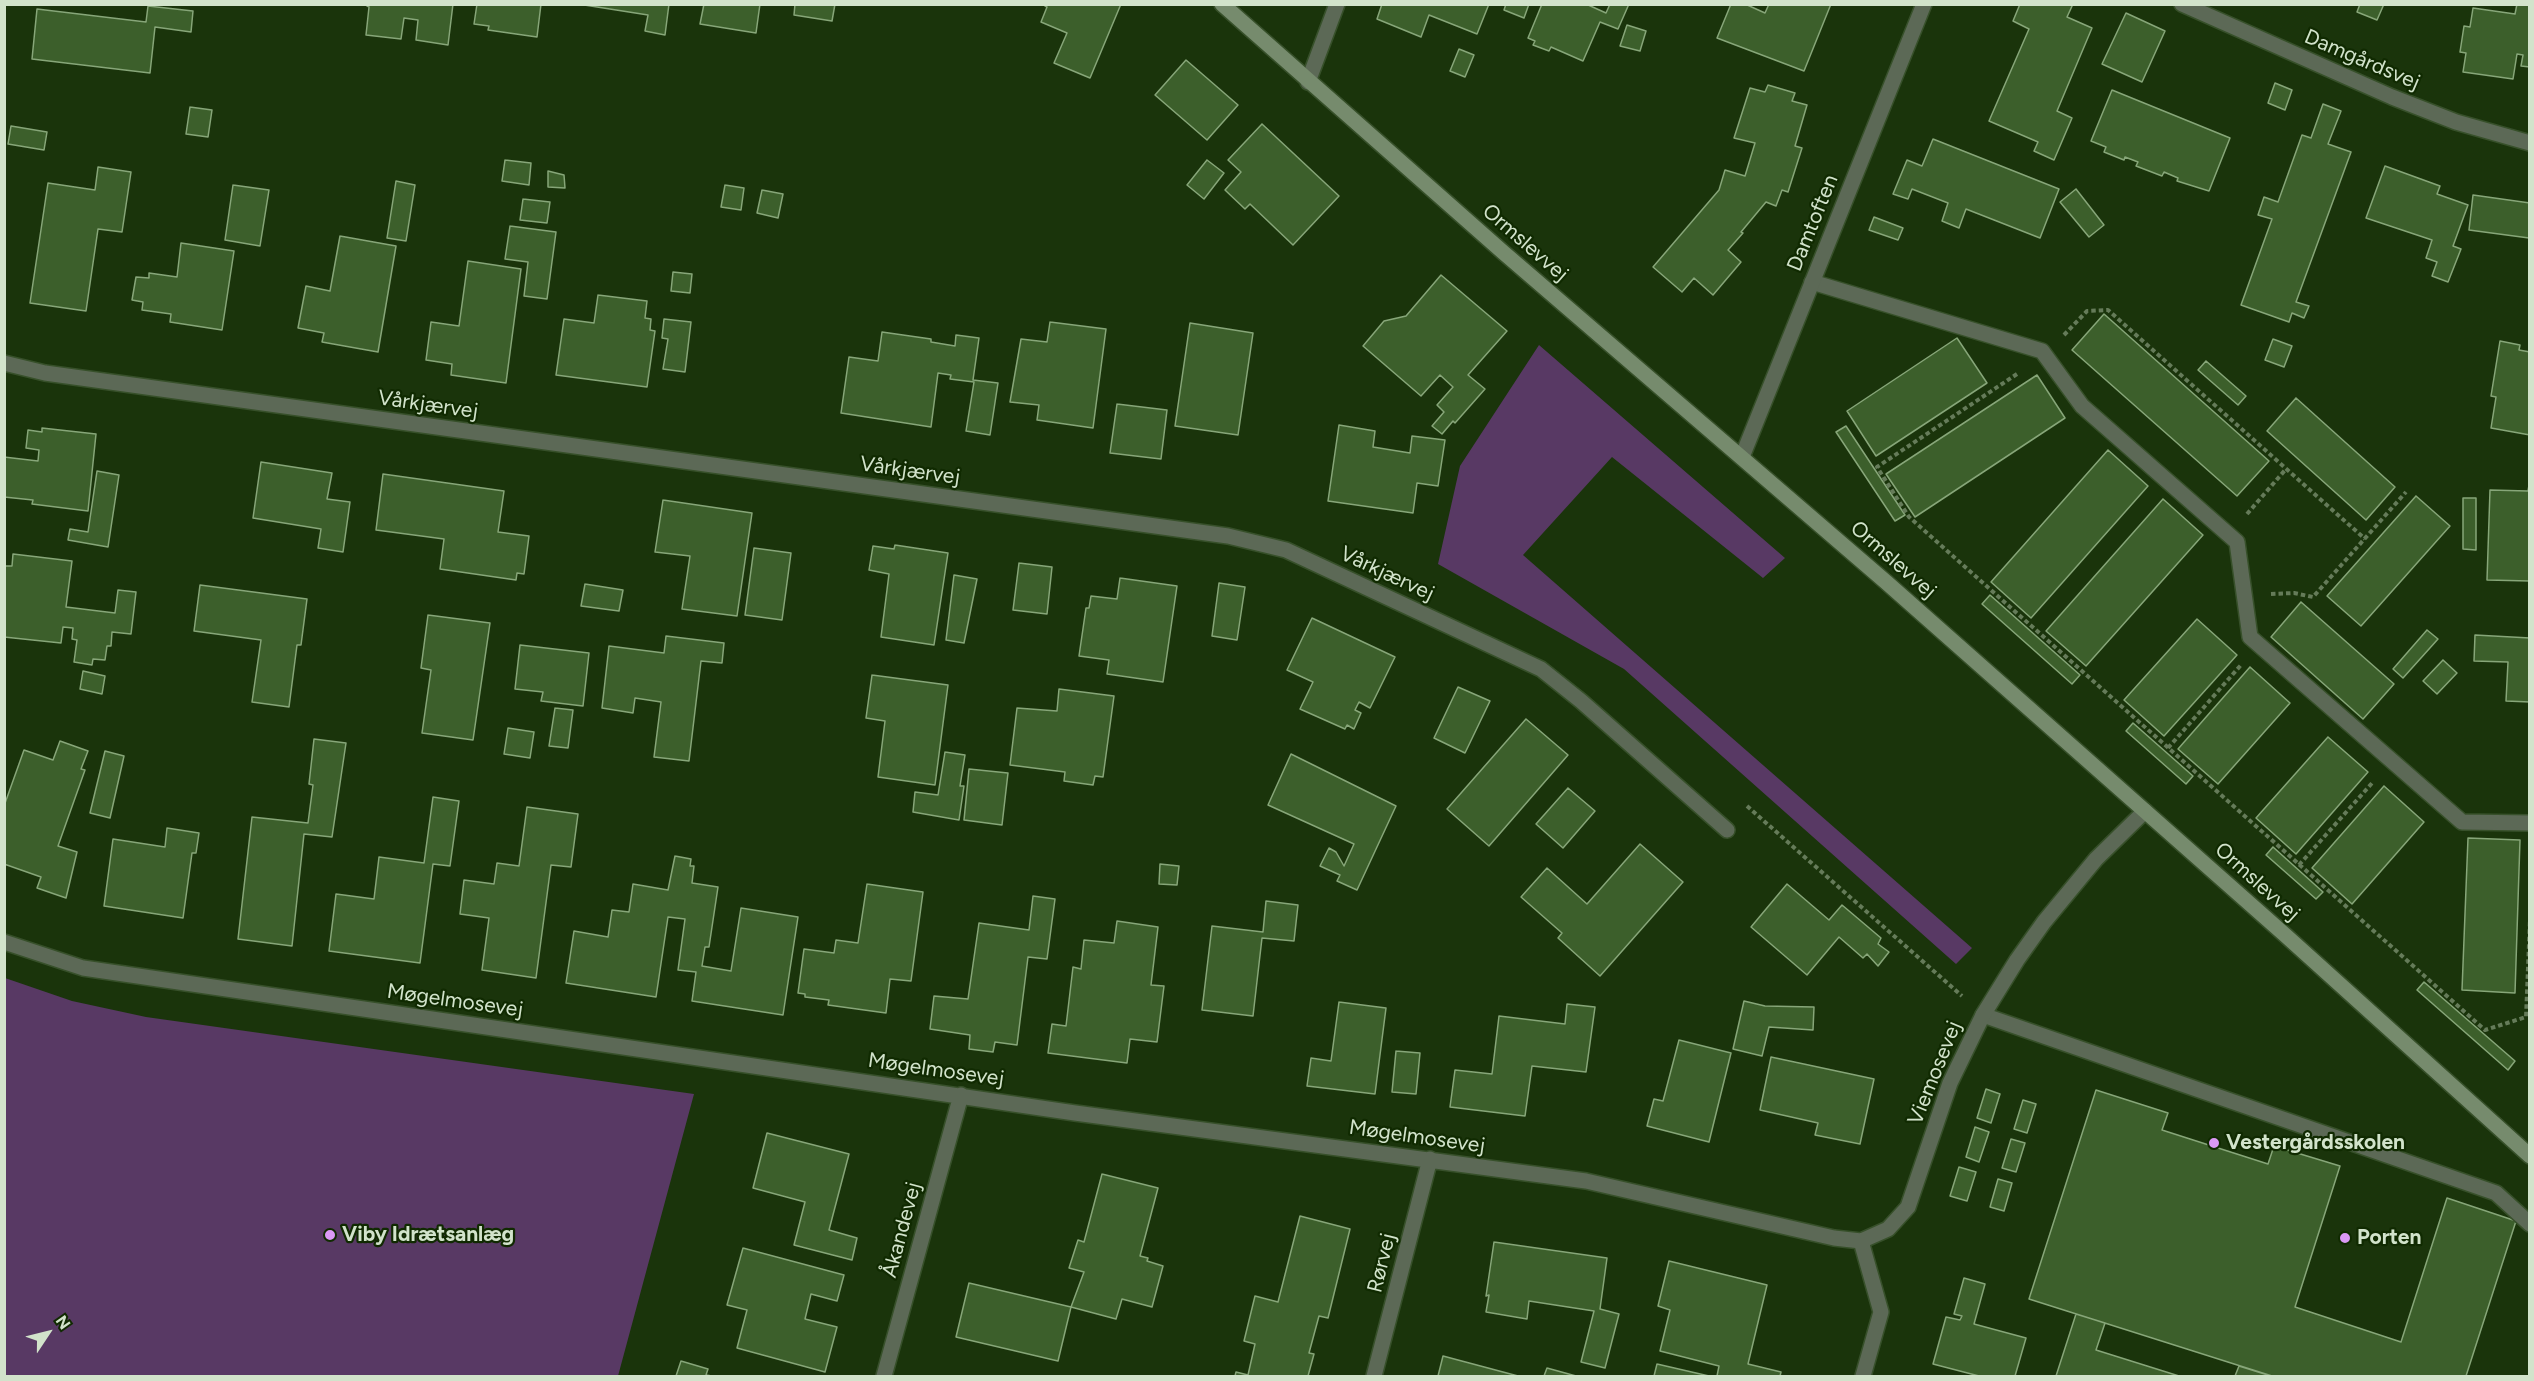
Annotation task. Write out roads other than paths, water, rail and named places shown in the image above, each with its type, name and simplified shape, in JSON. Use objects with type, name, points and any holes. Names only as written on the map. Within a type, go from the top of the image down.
[{"type":"street","name":"Ormslevvej","points":[[1222,4],[2145,811],[2529,1156]]},
{"type":"street","points":[[1308,81],[1337,4]]},
{"type":"street","name":"Damtoften","points":[[1742,457],[1924,4]]},
{"type":"street","name":"Damgårdsvej","points":[[2182,4],[2392,97],[2456,122],[2529,143]]},
{"type":"street","points":[[1812,282],[2042,351],[2082,406],[2237,542],[2250,637],[2462,822],[2529,823]]},
{"type":"street","name":"Vårkjærvej","points":[[4,363],[45,373],[1228,536],[1286,550],[1541,669],[1581,700],[1727,830]]},
{"type":"street","name":"Viemosevej","points":[[1861,1242],[1888,1228],[1908,1207],[1950,1083],[1983,1014],[2044,922],[2096,859],[2145,811]]},
{"type":"street","name":"Møgelmosevej","points":[[4,942],[83,968],[1087,1114],[1586,1181],[1834,1238],[1861,1242]]},
{"type":"street","points":[[1983,1014],[2496,1193],[2529,1224]]},
{"type":"street","name":"Åkandevej","points":[[884,1377],[960,1095]]},
{"type":"street","name":"Rørvej","points":[[1374,1377],[1430,1159]]},
{"type":"street","points":[[1861,1242],[1881,1312],[1863,1377]]},
{"type":"place","name":"Vestergårdsskolen","points":[[2214,1143]]},
{"type":"place","name":"Viby Idrætsanlæg","points":[[330,1235]]},
{"type":"place","name":"Porten","points":[[2345,1238]]}]
